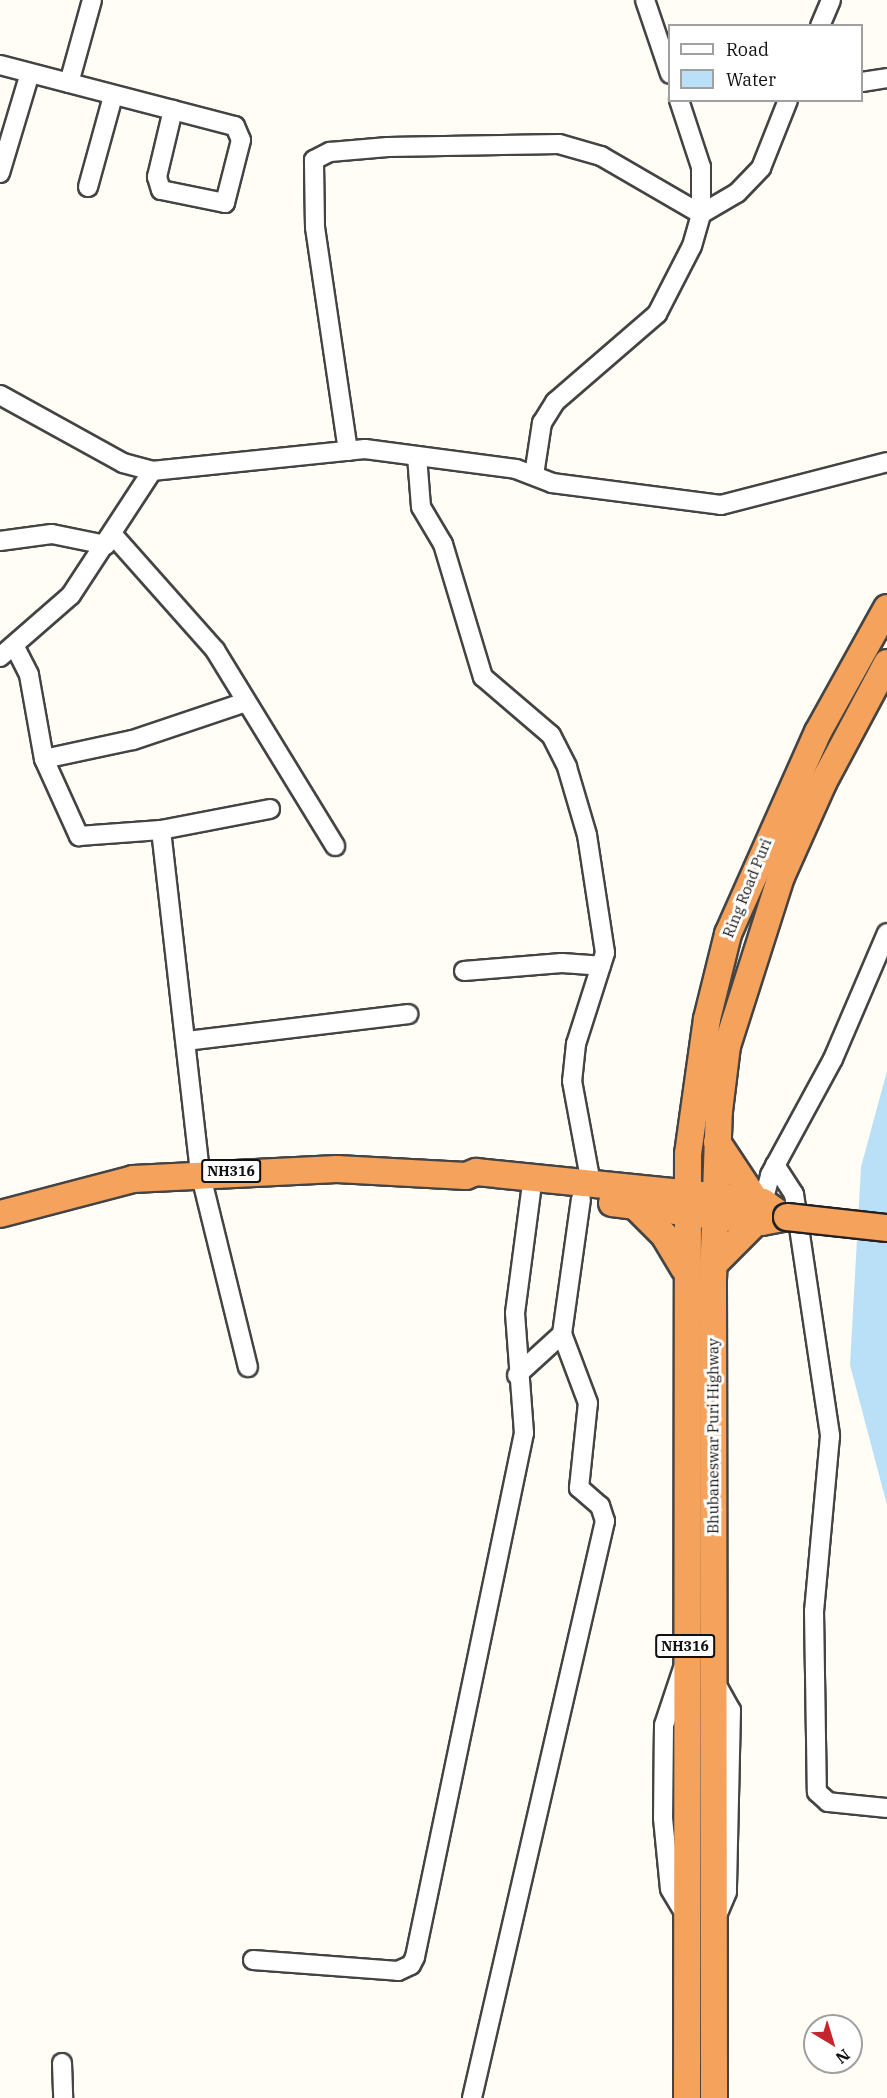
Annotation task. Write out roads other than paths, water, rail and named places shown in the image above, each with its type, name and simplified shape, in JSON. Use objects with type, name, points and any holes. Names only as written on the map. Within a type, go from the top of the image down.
[{"type":"highway","name":"Ring Road Puri","points":[[686,1204],[688,1154],[707,1019],[728,934],[818,732],[887,608]]},
{"type":"highway","name":"Ring Road Puri","points":[[713,1206],[727,1046],[750,962],[823,783],[887,663]]},
{"type":"highway","points":[[713,1265],[769,1212],[717,1142]]},
{"type":"highway","points":[[637,1198],[667,1175],[688,1154]]},
{"type":"highway","name":"NH316","points":[[0,1214],[133,1179],[200,1172],[338,1169],[466,1176],[476,1172],[586,1192],[769,1212],[887,1228]]},
{"type":"highway","name":"NH316","points":[[466,1176],[475,1184],[531,1192],[586,1192]]},
{"type":"highway","name":"NH316","points":[[637,1198],[664,1234],[684,1269]]},
{"type":"highway","name":"Bhubaneswar Puri Highway","points":[[686,1204],[684,1665],[687,2098]]},
{"type":"highway","name":"Bhubaneswar Puri Highway","points":[[713,1206],[714,2098]]},
{"type":"street","points":[[69,83],[92,0]]},
{"type":"street","points":[[645,0],[668,71]]},
{"type":"street","points":[[821,24],[831,0]]},
{"type":"street","points":[[0,65],[113,96],[173,110],[227,123],[240,132],[225,203],[161,190],[158,177],[173,110]]},
{"type":"street","points":[[0,173],[30,73]]},
{"type":"street","points":[[863,82],[887,78]]},
{"type":"street","points":[[88,187],[113,96]]},
{"type":"street","points":[[534,476],[542,423],[555,402],[657,314],[684,266],[701,214],[701,167],[681,102]]},
{"type":"street","points":[[701,214],[729,199],[761,168],[787,102]]},
{"type":"street","points":[[348,451],[313,204],[310,170],[321,155],[388,147],[559,144],[601,156],[701,214]]},
{"type":"street","points":[[0,395],[123,463],[152,471],[348,451],[417,456],[534,476],[552,483],[721,505],[887,462]]},
{"type":"street","points":[[417,456],[421,507],[443,544],[483,677],[551,735],[578,797],[603,910],[601,966],[576,1044],[572,1080],[586,1192],[562,1334],[588,1403],[579,1488],[600,1506],[605,1521],[472,2098]]},
{"type":"street","points":[[0,657],[15,647],[71,595],[110,540],[152,471]]},
{"type":"street","points":[[0,540],[52,534],[110,540],[204,635],[243,703],[335,846]]},
{"type":"street","points":[[15,647],[29,675],[44,759],[79,836],[90,840],[161,830],[270,809]]},
{"type":"street","points":[[44,759],[133,740],[243,703]]},
{"type":"street","points":[[161,830],[200,1172],[248,1367]]},
{"type":"street","points":[[769,1212],[775,1165],[833,1059],[887,933]]},
{"type":"street","points":[[464,971],[562,963],[601,966]]},
{"type":"street","points":[[186,1041],[408,1014]]},
{"type":"street","points":[[775,1165],[794,1194],[830,1436],[814,1611],[817,1792],[828,1802],[887,1808]]},
{"type":"street","points":[[253,1959],[398,1971],[411,1965],[436,1872],[524,1433],[517,1375],[516,1313],[531,1192]]},
{"type":"street","points":[[517,1375],[562,1334]]},
{"type":"street","points":[[62,2063],[63,2098]]},
{"type":"water","points":[[887,1071],[887,1505],[850,1365],[861,1167]]}]
